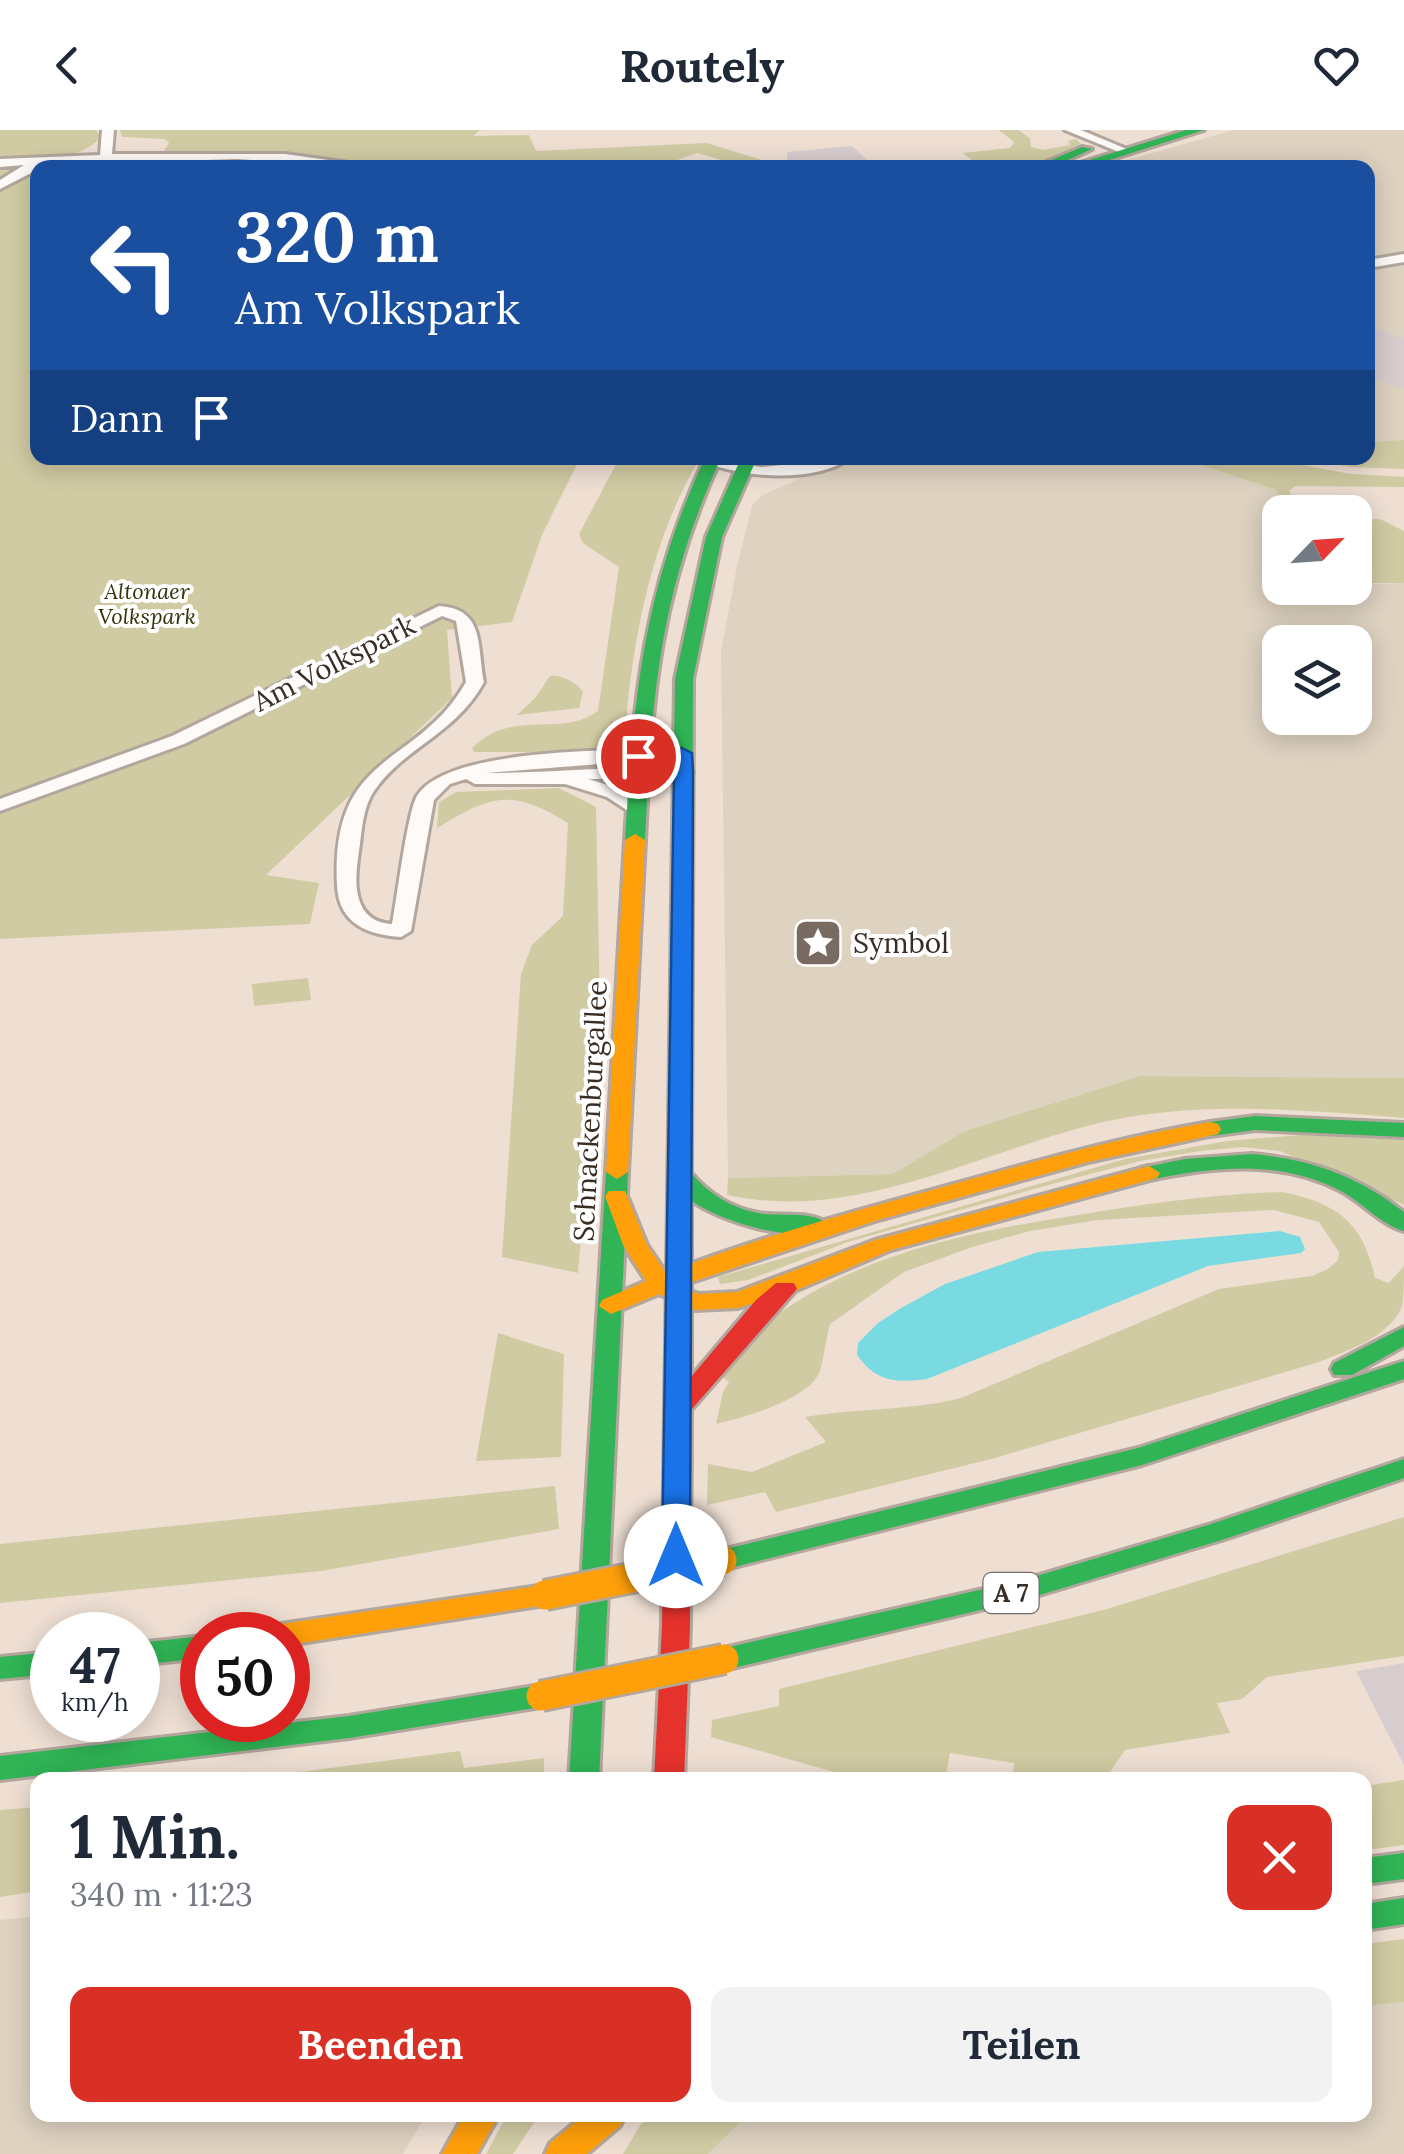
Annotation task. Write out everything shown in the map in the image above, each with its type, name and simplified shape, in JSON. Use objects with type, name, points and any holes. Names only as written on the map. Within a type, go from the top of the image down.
[{"type":"main road","points":[[1086,160],[1151,130]]},
{"type":"main road","points":[[1066,160],[1198,130]]},
{"type":"main road","name":"Schnackenburgallee","points":[[584,1772],[644,673],[662,580],[727,465]]},
{"type":"main road","points":[[670,1772],[677,1409],[672,1285],[678,1173],[684,679],[698,597],[722,516],[728,465]]},
{"type":"main road","points":[[611,1306],[849,1220],[1106,1148],[1186,1130],[1254,1123],[1404,1130]]},
{"type":"main road","points":[[616,1196],[630,1236],[672,1285],[720,1304],[886,1244],[1051,1198],[1180,1166],[1230,1158],[1280,1161],[1330,1176],[1369,1196],[1404,1224]]},
{"type":"main road","points":[[678,1173],[695,1195],[736,1216],[794,1224],[849,1220]]},
{"type":"main road","points":[[677,1409],[765,1306],[800,1276]]},
{"type":"main road","points":[[1204,1437],[1382,1350],[1404,1334]]},
{"type":"main road","points":[[310,1631],[545,1595],[722,1560],[1025,1486],[1204,1437],[1404,1370]]},
{"type":"main road","name":"A 7","points":[[0,1768],[331,1729],[541,1696],[724,1659],[1023,1590],[1216,1532],[1404,1468]]},
{"type":"main road","points":[[1292,1505],[1392,1497]]},
{"type":"main road","points":[[0,1668],[30,1665]]},
{"type":"main road","points":[[1372,1870],[1404,1866]]},
{"type":"main road","points":[[1372,1916],[1404,1911]]},
{"type":"main road","points":[[459,2154],[478,2122]]},
{"type":"main road","points":[[548,2154],[566,2122]]},
{"type":"main road","points":[[562,2154],[600,2122]]},
{"type":"street","points":[[106,159],[108,130]]},
{"type":"street","points":[[1071,130],[1112,147]]},
{"type":"street","points":[[70,160],[281,154],[323,160]]},
{"type":"street","points":[[0,162],[30,161]]},
{"type":"street","points":[[0,185],[30,166]]},
{"type":"street","points":[[1375,263],[1404,258]]},
{"type":"street","points":[[748,465],[780,472],[810,465]]},
{"type":"street","name":"Am Volkspark","points":[[0,805],[178,740],[439,612],[456,612],[464,619],[475,682],[455,712],[387,767],[362,794],[352,821],[344,888],[356,916],[370,928],[401,931],[425,799],[436,784],[457,774]]},
{"type":"street","points":[[457,774],[494,764],[683,762]]},
{"type":"street","points":[[457,774],[494,779],[562,779],[638,764]]},
{"type":"street","points":[[562,779],[614,794],[636,810]]},
{"type":"shaded area","points":[[1234,130],[1404,130],[1404,440],[1375,442],[1375,160],[1127,160]]},
{"type":"shaded area","points":[[847,465],[1201,465],[1276,490],[1278,495],[1262,495],[1262,605],[1372,605],[1372,584],[1404,583],[1404,1078],[1140,1076],[965,1131],[892,1174],[728,1178],[721,651],[752,506],[761,496],[801,478]]},
{"type":"shaded area","points":[[30,1917],[30,2122],[422,2122],[403,2154],[0,2154],[0,1920]]},
{"type":"shaded area","points":[[1404,2002],[1404,2154],[708,2154],[741,2122],[1372,2122],[1372,2005]]},
{"type":"green space","points":[[0,130],[96,130],[100,138],[66,156],[0,160]]},
{"type":"green space","points":[[120,130],[480,130],[473,136],[529,135],[536,151],[707,143],[762,160],[722,160],[697,153],[677,160],[340,160],[285,152],[162,154],[169,143],[165,139],[122,137]]},
{"type":"green space","points":[[999,130],[1018,130],[1030,138],[1031,147],[1043,150],[1070,145],[1068,141],[1076,139],[1081,144],[1044,160],[971,160],[963,153],[1010,148],[1014,142]]},
{"type":"green space","name":"Altonaer Volkspark","points":[[30,164],[30,465],[577,465],[542,535],[512,622],[447,630],[452,698],[266,875],[319,883],[310,924],[0,939],[0,165]]},
{"type":"green space","points":[[1404,440],[1404,469],[1339,465],[1375,465],[1375,442]]},
{"type":"green space","points":[[616,465],[696,465],[658,552],[634,653],[626,722],[612,726],[611,746],[474,752],[472,748],[504,729],[567,723],[598,711],[619,567],[583,543],[579,534]]},
{"type":"green space","points":[[1201,465],[1302,465],[1351,474],[1404,477],[1404,487],[1296,486],[1289,490],[1291,495],[1278,495],[1276,490]]},
{"type":"green space","points":[[1372,519],[1380,519],[1404,531],[1404,583],[1372,583]]},
{"type":"green space","points":[[550,676],[564,678],[581,689],[579,708],[517,715],[536,697]]},
{"type":"green space","points":[[559,788],[596,807],[600,1013],[578,1273],[502,1257],[521,974],[532,945],[563,916],[568,823],[531,804],[502,800],[473,808],[437,828],[439,802],[456,792]]},
{"type":"green space","points":[[308,978],[311,1000],[254,1006],[252,984]]},
{"type":"green space","points":[[1140,1076],[1404,1078],[1404,1118],[1245,1109],[1166,1112],[1087,1126],[865,1193],[773,1201],[727,1195],[728,1178],[892,1174],[965,1131]]},
{"type":"green space","points":[[1301,1135],[1404,1140],[1404,1205],[1280,1151],[1243,1147],[1200,1151],[1140,1161],[848,1242],[748,1280],[720,1284],[718,1277],[1125,1159],[1227,1141]]},
{"type":"green space","points":[[1282,1192],[1318,1202],[1344,1218],[1363,1242],[1375,1278],[1389,1283],[1404,1266],[1402,1306],[1377,1335],[1316,1363],[995,1458],[776,1512],[765,1492],[707,1505],[708,1464],[752,1472],[826,1442],[805,1417],[961,1398],[1219,1289],[1312,1276],[1328,1269],[1338,1260],[1339,1252],[1319,1222],[1274,1210],[1098,1220],[1030,1231],[972,1247],[904,1272],[830,1324],[820,1371],[803,1390],[774,1406],[716,1424],[729,1382],[720,1375],[764,1325],[806,1296],[879,1262],[997,1229],[1154,1203]]},
{"type":"green space","points":[[498,1333],[564,1354],[561,1457],[476,1461]]},
{"type":"green space","points":[[555,1486],[559,1529],[321,1571],[0,1603],[0,1544]]},
{"type":"green space","points":[[1404,1517],[1404,1656],[1267,1677],[1242,1699],[1217,1703],[1230,1733],[1125,1750],[1110,1772],[1013,1772],[1014,1763],[950,1753],[946,1772],[834,1772],[711,1737],[712,1720],[779,1706],[779,1689],[1107,1609]]},
{"type":"green space","points":[[460,1751],[464,1768],[544,1758],[544,1772],[300,1772]]},
{"type":"green space","points":[[1404,1780],[1404,1845],[1372,1849],[1372,1785]]},
{"type":"green space","points":[[30,1808],[30,1892],[0,1897],[0,1810]]},
{"type":"green space","points":[[1404,1939],[1404,2002],[1372,2005],[1372,1943]]},
{"type":"green space","points":[[503,2122],[534,2122],[513,2154],[486,2154]]},
{"type":"green space","points":[[741,2122],[708,2154],[623,2154],[641,2124]]},
{"type":"water","points":[[1280,1231],[1300,1237],[1305,1249],[1301,1253],[1208,1266],[927,1379],[887,1379],[871,1371],[857,1355],[858,1343],[901,1308],[945,1284],[1038,1252]]},
{"type":"building","points":[[852,146],[867,160],[788,160],[787,152]]},
{"type":"building","points":[[1375,328],[1404,338],[1404,389],[1375,379]]},
{"type":"building","points":[[1404,1663],[1404,1765],[1356,1671]]},
{"type":"traffic: fast","points":[[1097,160],[1198,130]]},
{"type":"traffic: fast","points":[[1058,160],[1086,149]]},
{"type":"traffic: fast","points":[[635,840],[651,644],[673,553],[710,465]]},
{"type":"traffic: fast","points":[[679,1271],[684,679],[714,537],[746,465]]},
{"type":"traffic: fast","points":[[1210,1129],[1255,1123],[1404,1130]]},
{"type":"traffic: fast","points":[[1149,1173],[1219,1162],[1284,1164],[1315,1171],[1345,1184],[1404,1224]]},
{"type":"traffic: fast","points":[[584,1772],[617,1172]]},
{"type":"traffic: fast","points":[[679,1173],[706,1200],[739,1216],[757,1221],[815,1224]]},
{"type":"traffic: fast","points":[[1343,1369],[1404,1335]]},
{"type":"traffic: fast","points":[[722,1560],[1142,1456],[1404,1370]]},
{"type":"traffic: fast","points":[[724,1659],[1023,1590],[1216,1532],[1404,1468]]},
{"type":"traffic: fast","points":[[160,1652],[180,1649]]},
{"type":"traffic: fast","points":[[0,1668],[30,1665]]},
{"type":"traffic: fast","points":[[0,1768],[349,1727],[541,1696]]},
{"type":"traffic: fast","points":[[1372,1870],[1404,1866]]},
{"type":"traffic: fast","points":[[1372,1916],[1404,1911]]},
{"type":"traffic: slow","points":[[617,1172],[635,840]]},
{"type":"traffic: slow","points":[[611,1306],[738,1255],[826,1227],[1083,1156],[1210,1129]]},
{"type":"traffic: slow","points":[[617,1196],[635,1245],[653,1274],[679,1296],[715,1304],[762,1293],[916,1235],[1149,1173]]},
{"type":"traffic: slow","points":[[545,1595],[722,1560]]},
{"type":"traffic: slow","points":[[310,1631],[545,1595]]},
{"type":"traffic: slow","points":[[541,1696],[724,1659]]},
{"type":"traffic: slow","points":[[459,2154],[478,2122]]},
{"type":"traffic: slow","points":[[562,2154],[600,2122]]},
{"type":"traffic: jam","points":[[669,1772],[676,1626],[679,1271]]},
{"type":"traffic: jam","points":[[677,1409],[765,1306],[785,1289]]},
{"type":"place","name":"Symbol","points":[[818,943]]},
{"type":"route","points":[[638,756],[682,753],[684,772],[676,1556]]}]
